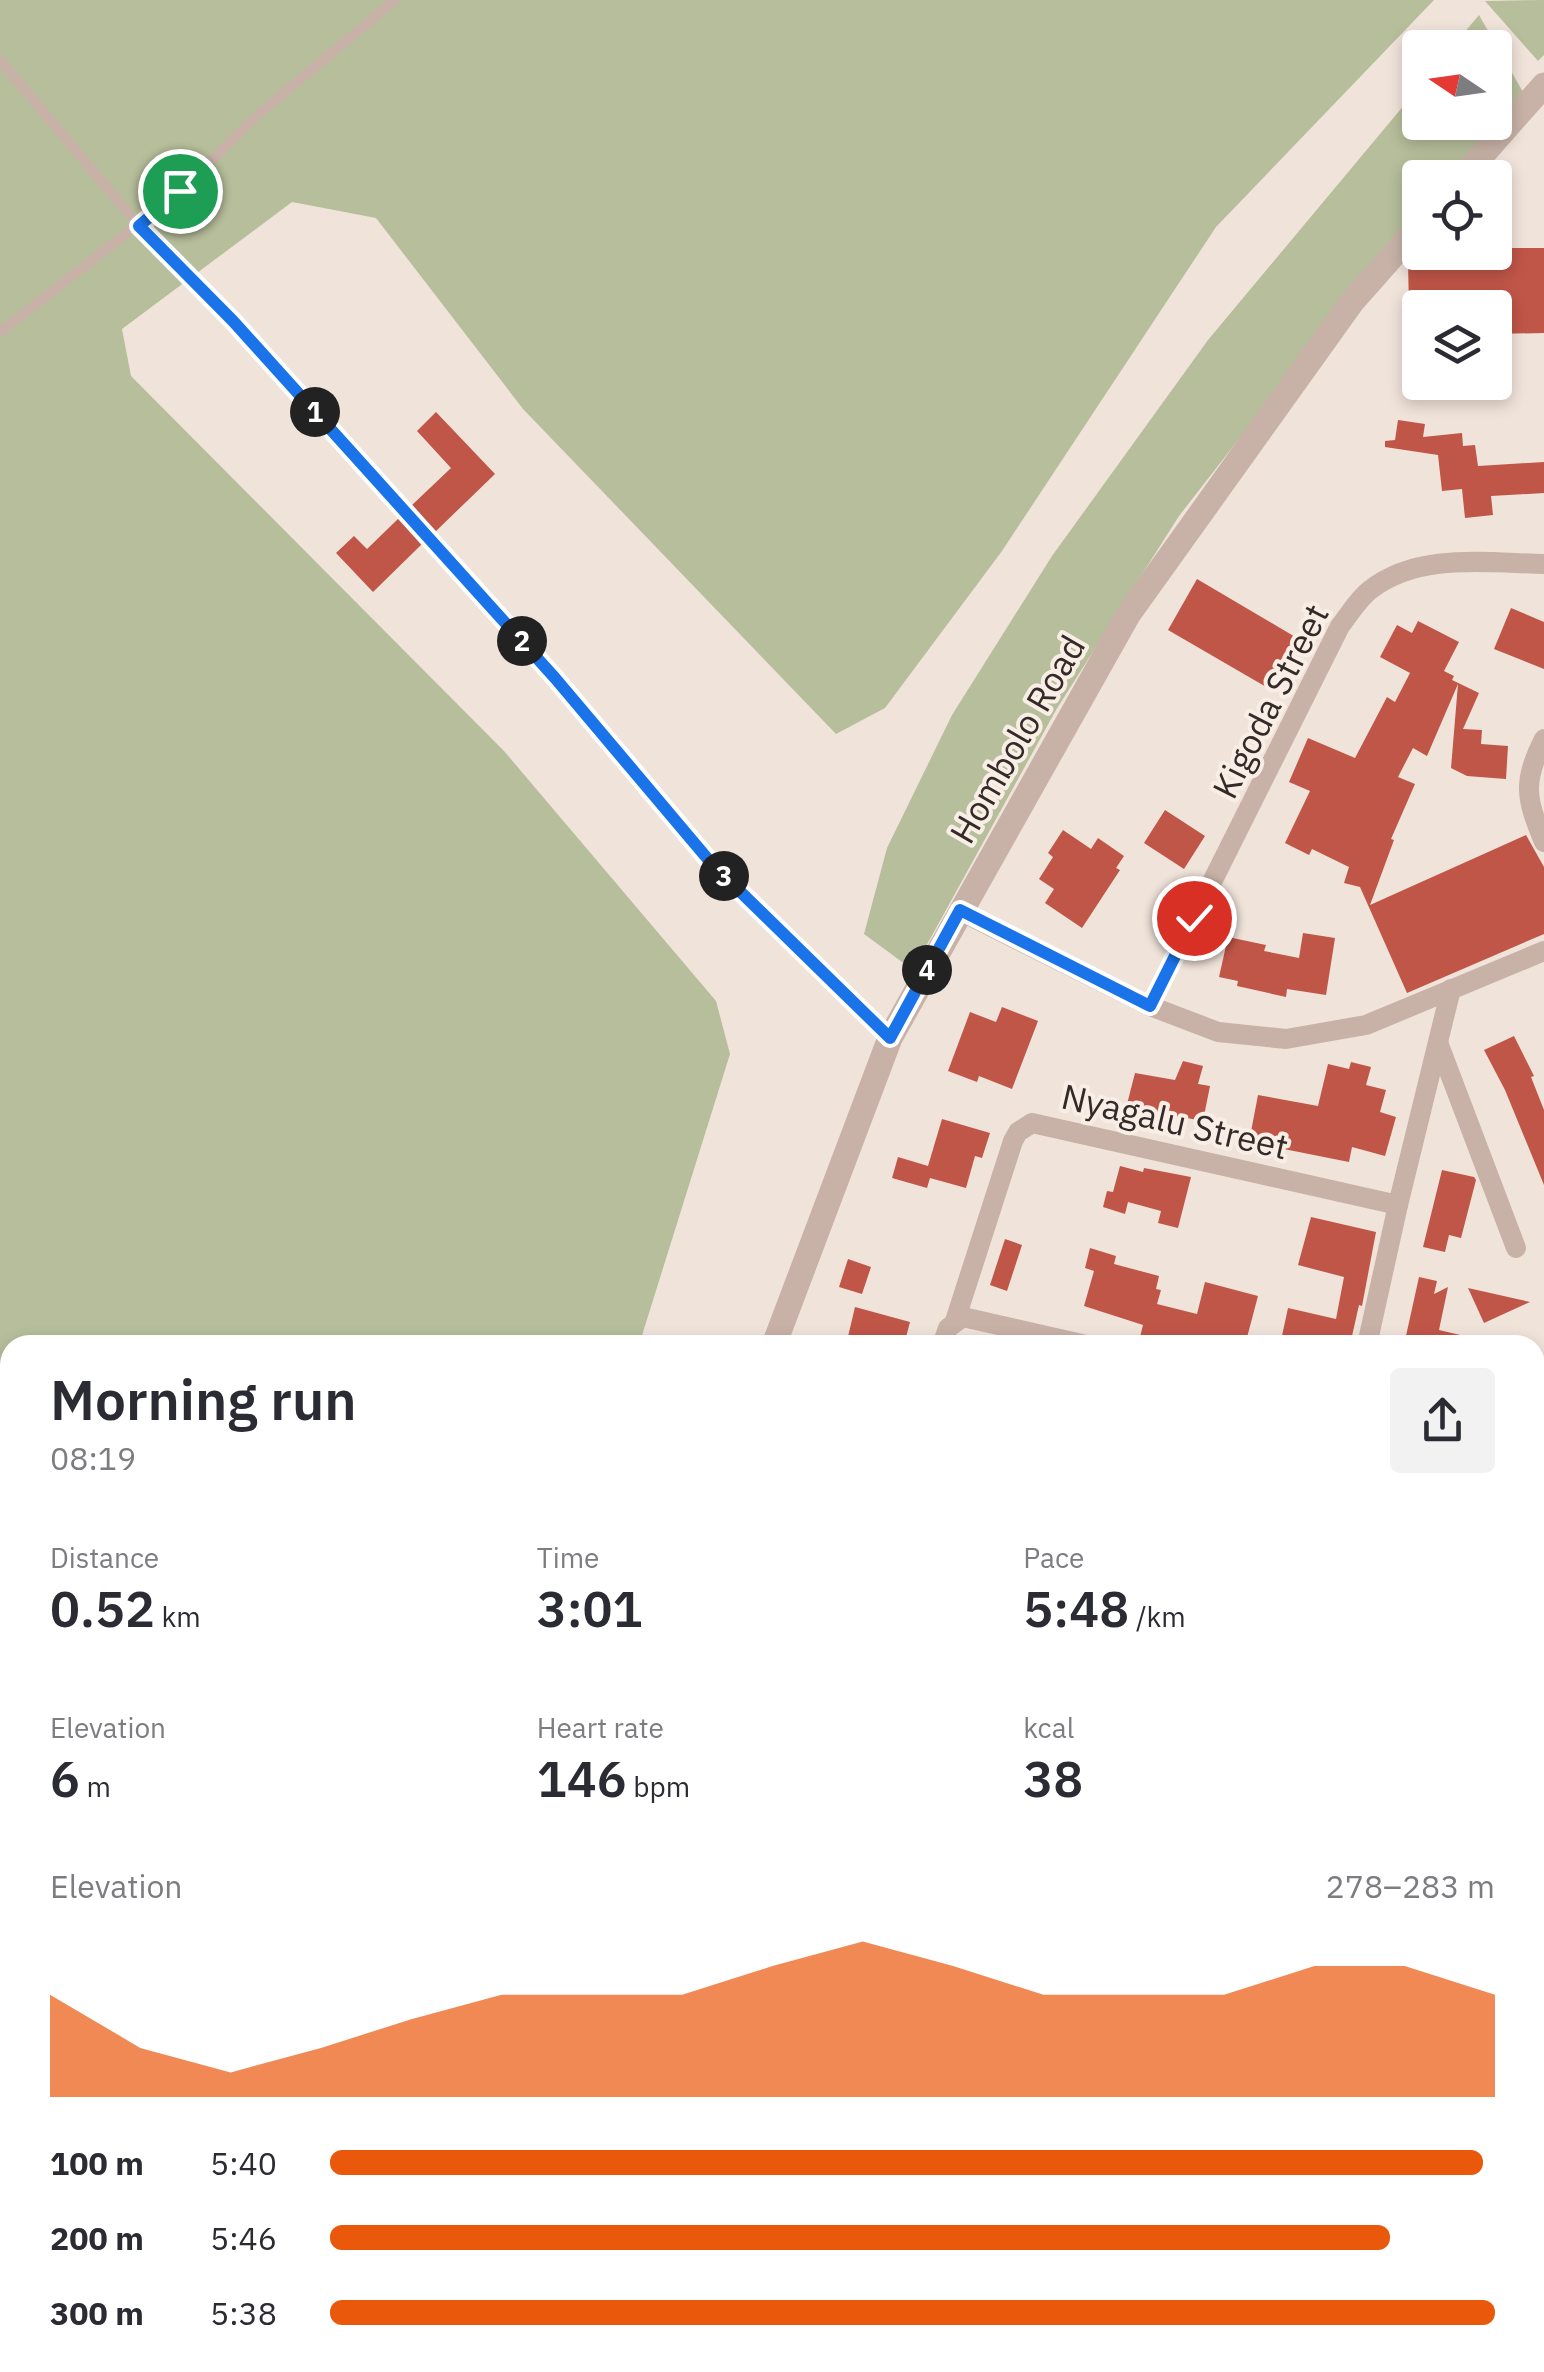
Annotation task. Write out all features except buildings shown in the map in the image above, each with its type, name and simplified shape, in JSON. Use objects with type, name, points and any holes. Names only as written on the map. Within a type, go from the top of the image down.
[{"type":"street","points":[[1478,160],[1544,85]]},
{"type":"street","name":"Hombolo Road","points":[[778,1335],[890,1038],[1128,614],[1352,302],[1402,245]]},
{"type":"street","name":"Kigoda Street","points":[[1150,1006],[1340,626],[1369,590],[1411,568],[1449,562],[1544,564]]},
{"type":"street","points":[[1544,739],[1527,781],[1529,806],[1544,842]]},
{"type":"street","points":[[960,910],[1150,1006],[1218,1032],[1286,1039],[1366,1025],[1544,951]]},
{"type":"street","points":[[1370,1335],[1451,989]]},
{"type":"street","points":[[1438,1044],[1516,1248]]},
{"type":"street","name":"Nyagalu Street","points":[[946,1335],[955,1321],[1013,1141],[1018,1132],[1032,1123],[1398,1205]]},
{"type":"street","points":[[955,1321],[974,1318],[1045,1335]]},
{"type":"lane","points":[[0,332],[139,226],[254,118],[395,0]]},
{"type":"lane","points":[[0,60],[139,226],[233,321],[555,678],[712,864],[890,1038]]},
{"type":"green space","points":[[0,0],[1434,0],[1216,227],[1002,551],[885,708],[836,734],[523,409],[376,218],[292,202],[122,329],[131,376],[504,751],[716,1001],[730,1054],[642,1335],[0,1335]]},
{"type":"green space","points":[[1544,0],[1544,55],[1538,61],[1512,30],[1485,1]]},
{"type":"green space","points":[[1479,15],[1488,30],[1466,30]]},
{"type":"green space","points":[[1512,73],[1523,92],[1512,105]]},
{"type":"green space","points":[[1402,108],[1402,140],[1483,140],[1466,160],[1402,160],[1402,238],[1179,516],[1056,710],[913,970],[864,934],[887,848],[952,715],[1052,556],[1208,340]]},
{"type":"route","points":[[180,191],[139,226],[233,321],[555,678],[712,864],[890,1038],[960,910],[1150,1006],[1194,918]]}]
